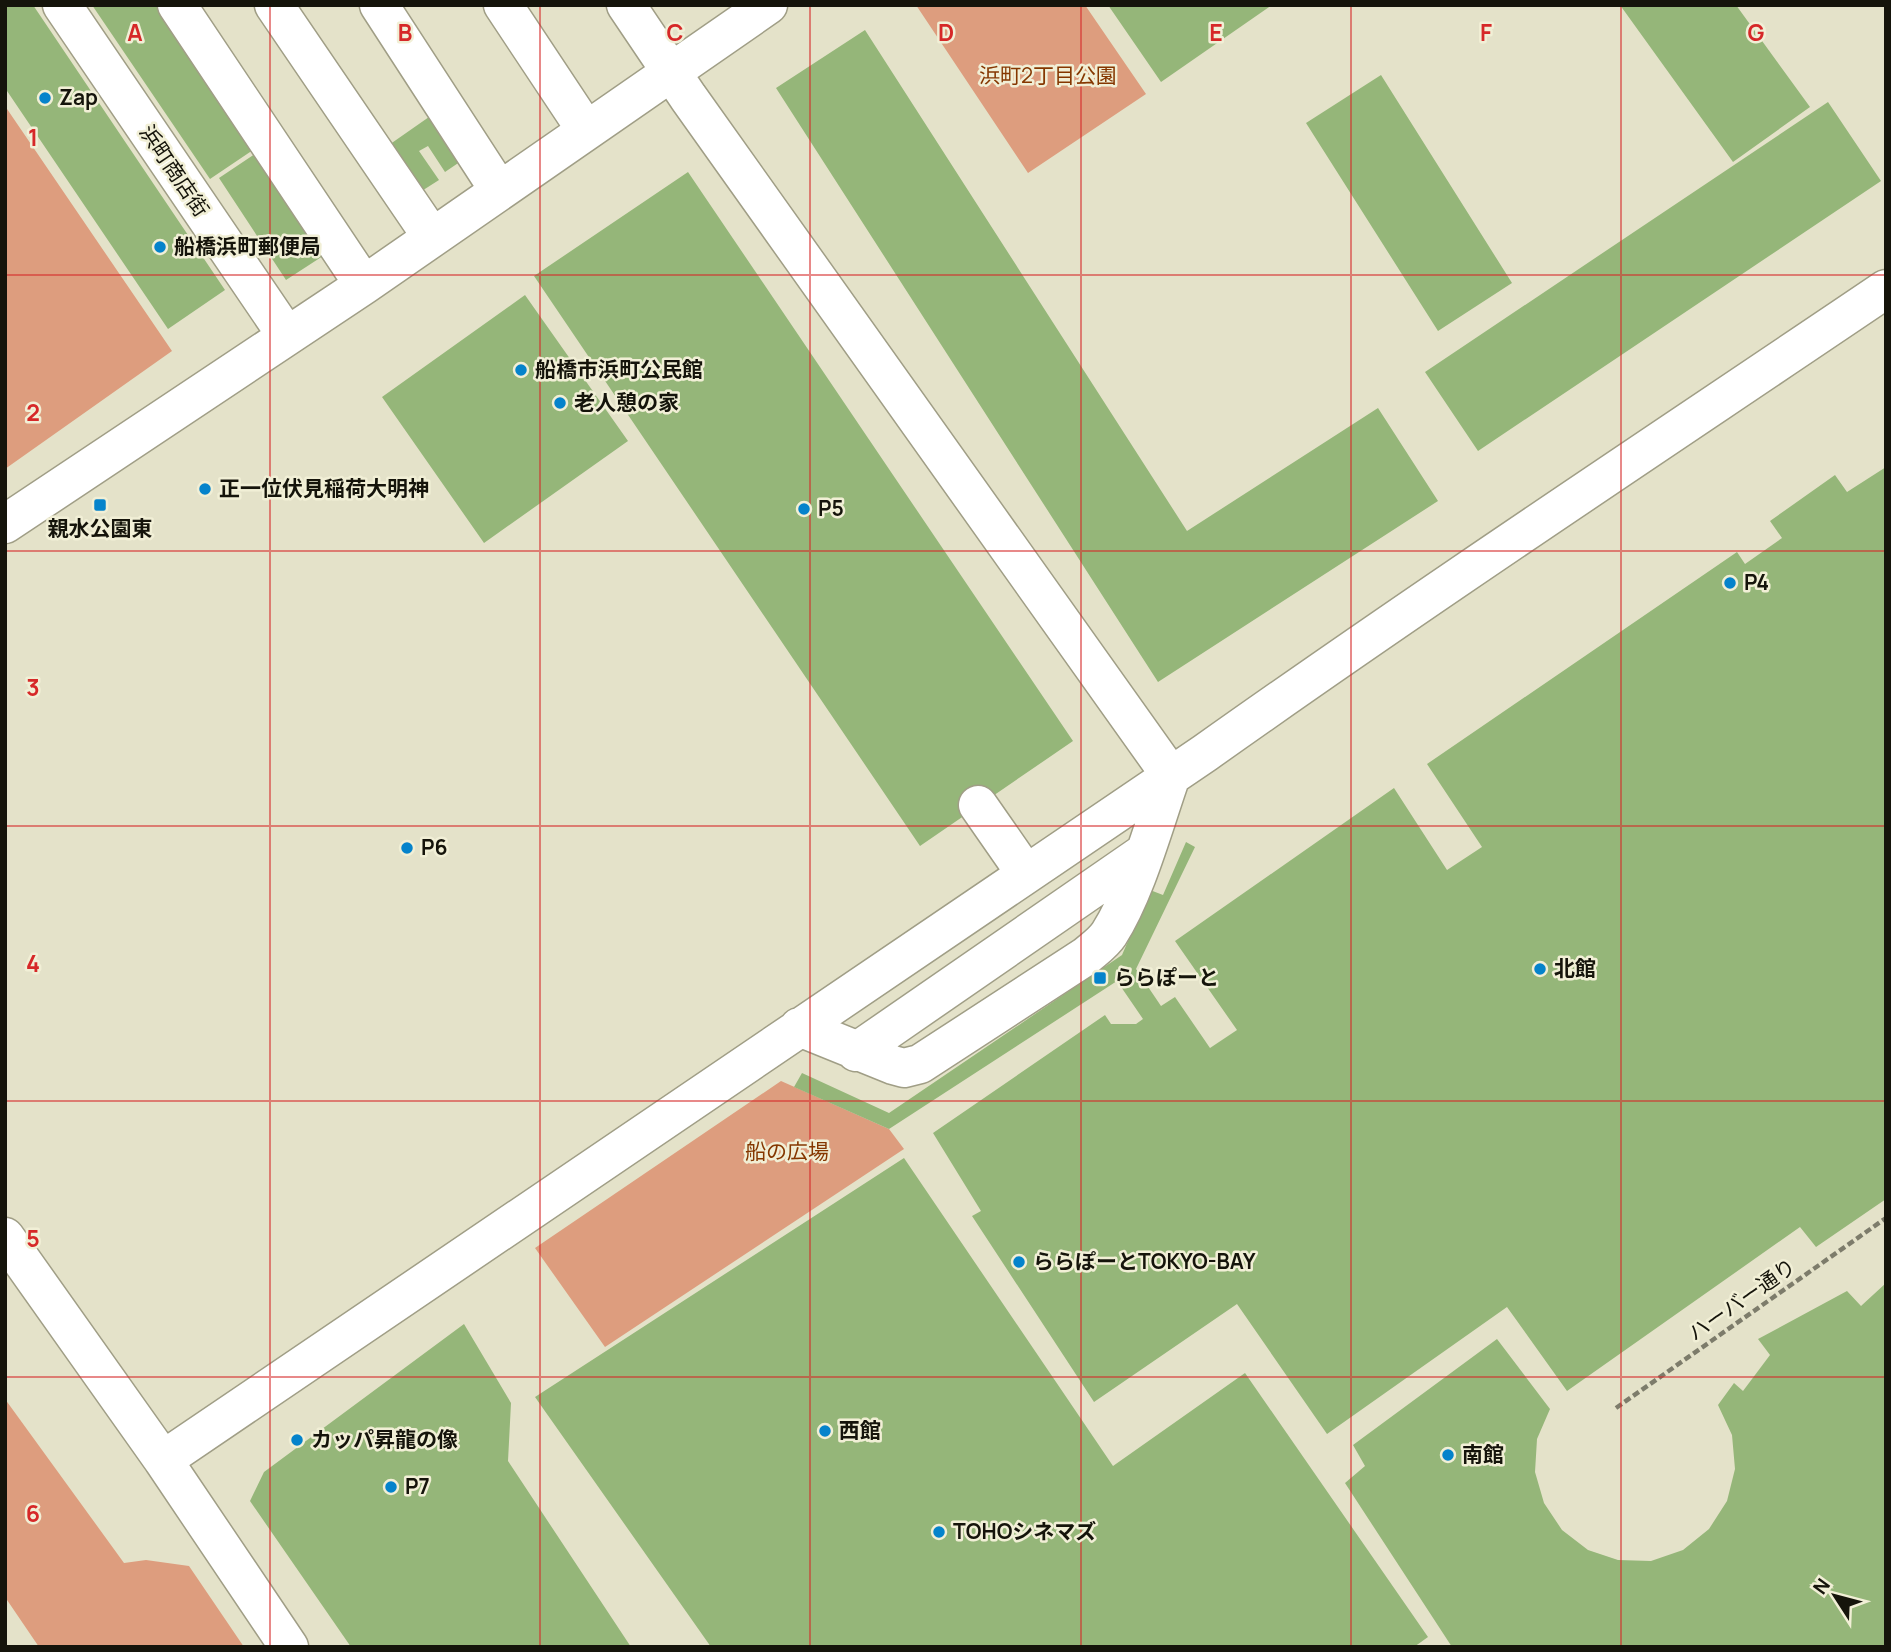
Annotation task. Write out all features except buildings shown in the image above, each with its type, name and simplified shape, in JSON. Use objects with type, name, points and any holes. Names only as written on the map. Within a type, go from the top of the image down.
[{"type":"street","name":"浜町商店街","points":[[62,5],[287,336]]},
{"type":"street","points":[[177,5],[364,285]]},
{"type":"street","points":[[274,5],[432,237]]},
{"type":"street","points":[[379,5],[499,190]]},
{"type":"street","points":[[503,5],[586,130]]},
{"type":"street","points":[[626,5],[671,74],[1171,776]]},
{"type":"street","points":[[5,524],[364,285],[766,6]]},
{"type":"street","points":[[163,1460],[1171,776],[1373,634],[1517,540],[1886,289]]},
{"type":"street","points":[[799,1027],[856,1052],[904,1068],[920,1064],[1086,956],[1108,936],[1120,914],[1171,776]]},
{"type":"street","points":[[978,805],[1026,874]]},
{"type":"street","points":[[856,1052],[1144,853]]},
{"type":"street","points":[[5,1237],[163,1460],[289,1647]]},
{"type":"path","name":"ハーバー通り","points":[[1616,1408],[1886,1218]]},
{"type":"green space","name":"浜町2丁目公園","points":[[916,5],[1085,5],[1146,94],[1028,173]]},
{"type":"green space","points":[[5,106],[172,351],[5,469]]},
{"type":"green space","name":"船の広場","points":[[781,1081],[889,1129],[904,1149],[605,1347],[535,1248]]},
{"type":"green space","points":[[5,1399],[124,1563],[146,1560],[189,1566],[244,1647],[39,1647],[5,1597]]},
{"type":"place","name":"Zap","points":[[45,98]]},
{"type":"place","name":"船橋浜町郵便局","points":[[160,247]]},
{"type":"place","name":"船橋市浜町公民館","points":[[521,370]]},
{"type":"place","name":"老人憩の家","points":[[560,403]]},
{"type":"place","name":"正一位伏見稲荷大明神","points":[[205,489]]},
{"type":"place","name":"親水公園東","points":[[100,505]]},
{"type":"place","name":"P5","points":[[804,509]]},
{"type":"place","name":"P4","points":[[1730,583]]},
{"type":"place","name":"P6","points":[[407,848]]},
{"type":"place","name":"北館","points":[[1540,969]]},
{"type":"place","name":"ららぽーと","points":[[1100,978]]},
{"type":"place","name":"ららぽーとTOKYO-BAY","points":[[1019,1262]]},
{"type":"place","name":"西館","points":[[825,1431]]},
{"type":"place","name":"カッパ昇龍の像","points":[[297,1440]]},
{"type":"place","name":"南館","points":[[1448,1455]]},
{"type":"place","name":"P7","points":[[391,1487]]},
{"type":"place","name":"TOHOシネマズ","points":[[939,1532]]}]
